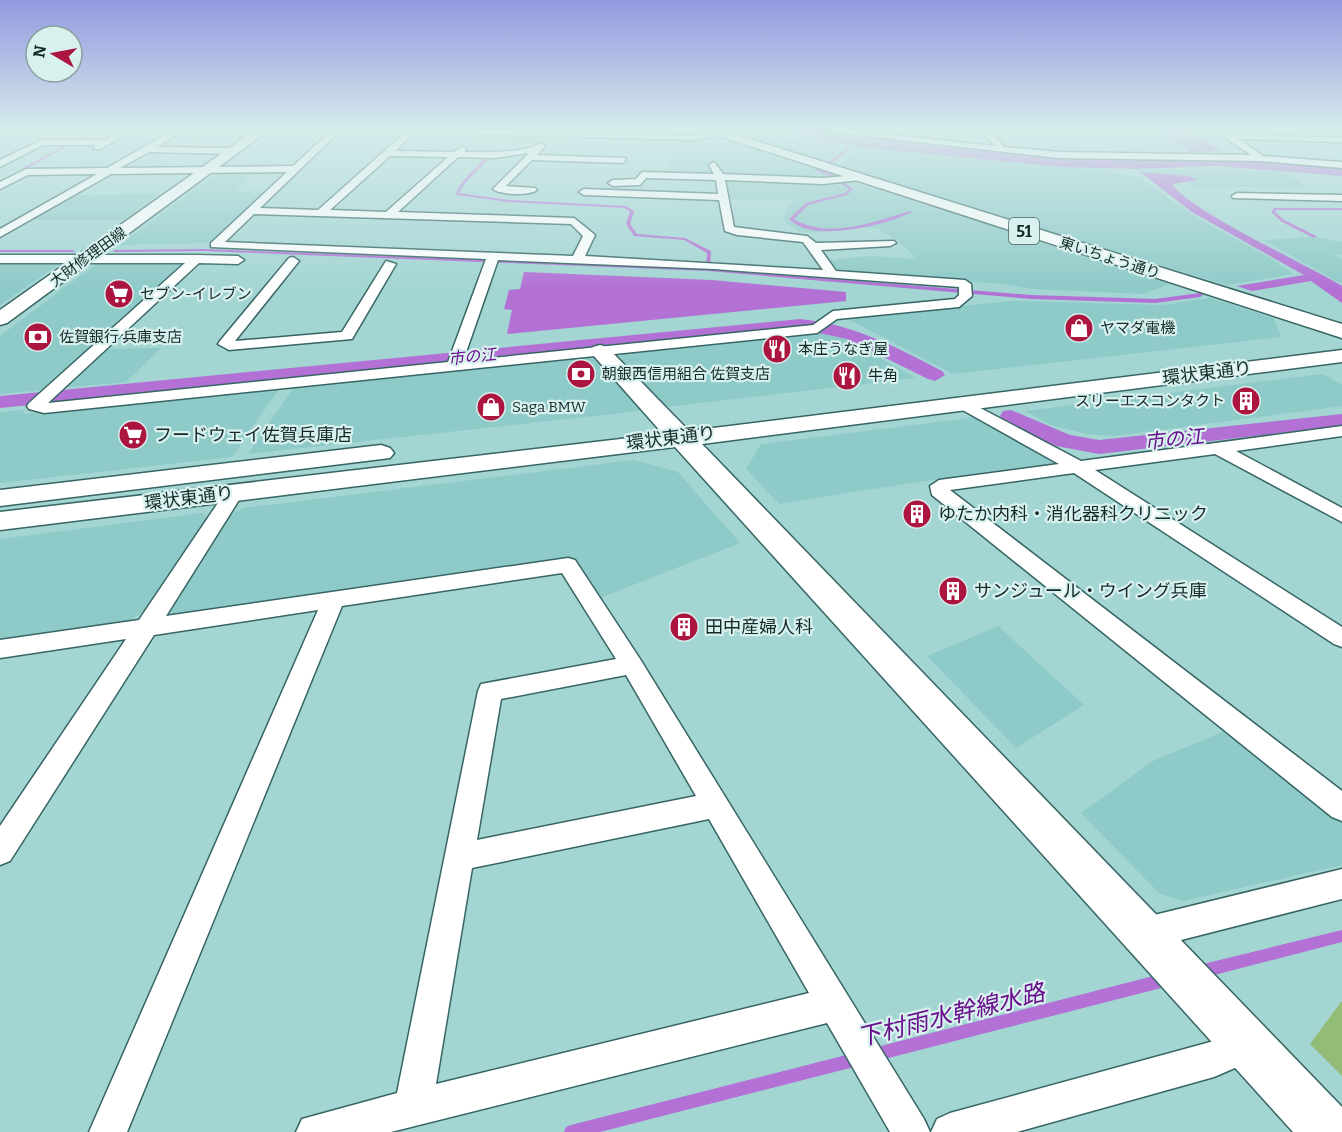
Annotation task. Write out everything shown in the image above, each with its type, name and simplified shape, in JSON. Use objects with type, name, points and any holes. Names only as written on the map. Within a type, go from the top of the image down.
[{"type":"main road","name":"大財修理田線","points":[[0,319],[190,183]]},
{"type":"main road","name":"東いちょう通り","points":[[857,183],[1342,331]]},
{"type":"main road","name":"環状東通り","points":[[0,520],[236,492],[674,429],[1342,344]]},
{"type":"main road","points":[[600,351],[1329,1132]]},
{"type":"main road","name":"環状東通り","points":[[0,498],[674,429],[964,405],[1342,356]]},
{"type":"street","points":[[0,234],[89,183]]},
{"type":"street","points":[[282,183],[215,245],[490,262]]},
{"type":"street","points":[[321,213],[355,183]]},
{"type":"street","points":[[389,215],[424,183]]},
{"type":"street","points":[[504,183],[498,189],[532,190]]},
{"type":"street","points":[[721,183],[729,228],[737,232],[807,239],[832,274]]},
{"type":"street","points":[[1314,188],[1342,189]]},
{"type":"street","points":[[584,192],[722,197]]},
{"type":"street","points":[[1237,196],[1342,198]]},
{"type":"street","points":[[252,211],[574,221],[589,235],[578,258]]},
{"type":"street","points":[[813,247],[890,243]]},
{"type":"street","points":[[197,259],[35,406],[44,408],[456,358],[600,351],[823,326],[833,315],[959,303],[965,290],[832,274],[707,264],[578,258],[390,264],[272,261]]},
{"type":"street","points":[[0,259],[250,260]]},
{"type":"street","points":[[293,261],[225,344],[229,346],[347,336],[390,264]]},
{"type":"street","points":[[456,358],[490,262]]},
{"type":"street","points":[[964,405],[1076,466],[1342,638]]},
{"type":"street","points":[[1342,431],[939,486],[939,490],[1342,808]]},
{"type":"street","points":[[1220,449],[1342,516]]},
{"type":"street","points":[[0,851],[236,492]]},
{"type":"street","points":[[0,649],[568,565],[632,665],[902,1117]]},
{"type":"street","points":[[108,1132],[333,601]]},
{"type":"street","points":[[414,1107],[490,691],[632,665]]},
{"type":"street","points":[[460,857],[715,805]]},
{"type":"street","points":[[1152,940],[1342,884]]},
{"type":"street","points":[[315,1132],[414,1107],[837,1010]]},
{"type":"street","points":[[950,1132],[1214,1059],[1232,1028]]},
{"type":"shaded area","points":[[204,183],[244,183],[234,192],[267,191],[210,243],[120,245]]},
{"type":"shaded area","points":[[720,183],[857,183],[1169,284],[1144,294],[1031,289],[1005,284],[835,272],[827,261],[868,256],[917,259],[899,242],[877,228],[854,227],[815,233],[800,232],[782,219],[794,200],[722,199]]},
{"type":"shaded area","points":[[889,183],[1147,183],[1192,215],[1265,255],[1294,274],[1227,285]]},
{"type":"shaded area","points":[[1154,183],[1180,183],[1172,184],[1183,195],[1224,223],[1342,286],[1342,303],[1311,281],[1252,291],[1237,286],[1304,275],[1192,212]]},
{"type":"shaded area","points":[[1189,183],[1300,183],[1305,187],[1198,187]]},
{"type":"shaded area","points":[[158,194],[123,220],[31,220],[74,195]]},
{"type":"shaded area","points":[[1315,237],[1342,242],[1342,254],[1335,254],[1342,259],[1342,284],[1264,240]]},
{"type":"shaded area","points":[[100,261],[190,261],[44,390],[0,394],[0,336]]},
{"type":"shaded area","points":[[0,262],[54,262],[59,264],[0,305]]},
{"type":"shaded area","points":[[524,272],[712,280],[846,292],[846,301],[507,334],[512,310],[504,309],[509,290],[520,289]]},
{"type":"shaded area","name":"ヤマダ電機","points":[[1210,298],[1274,318],[1281,337],[953,374],[844,317],[1013,301],[1162,305]]},
{"type":"shaded area","points":[[821,332],[844,338],[916,378],[666,407],[614,353]]},
{"type":"shaded area","points":[[161,348],[126,382],[59,388],[103,349]]},
{"type":"shaded area","points":[[596,356],[643,406],[640,411],[248,454],[295,385]]},
{"type":"shaded area","points":[[1323,374],[1342,385],[1342,406],[1114,436],[1086,434],[1051,425],[1025,411]]},
{"type":"shaded area","name":"フードウェイ佐賀兵庫店","points":[[281,386],[232,457],[0,483],[0,412],[24,410],[23,414]]},
{"type":"shaded area","points":[[977,417],[1063,464],[917,482],[779,504],[746,469],[761,444]]},
{"type":"shaded area","points":[[634,460],[678,472],[740,543],[600,598],[574,559],[176,616],[169,610],[231,514],[244,508]]},
{"type":"shaded area","points":[[202,513],[209,518],[147,610],[125,623],[0,641],[0,539]]},
{"type":"shaded area","points":[[998,626],[1084,705],[1016,748],[927,656]]},
{"type":"shaded area","points":[[1227,730],[1342,822],[1342,865],[1183,901],[1160,894],[1081,813],[1153,761]]},
{"type":"green space","points":[[1342,1002],[1342,1076],[1310,1044]]},
{"type":"waterway","points":[[463,183],[457,194],[509,201],[625,207],[632,211],[628,224],[636,235],[685,239],[709,252],[708,270]]},
{"type":"waterway","points":[[842,183],[851,189],[846,194],[807,204],[791,219],[802,226],[832,230],[866,225],[910,212]]},
{"type":"waterway","points":[[1314,237],[1283,221],[1273,212],[1275,209],[1342,209]]},
{"type":"waterway","points":[[115,251],[204,250],[708,270]]},
{"type":"waterway","points":[[0,251],[73,251]]},
{"type":"waterway","points":[[708,270],[1031,297],[1155,301],[1200,295]]},
{"type":"waterway","name":"市の江","points":[[0,402],[800,324],[819,326],[853,335],[886,349],[935,375]]},
{"type":"waterway","name":"市の江","points":[[1011,416],[1064,441],[1099,447],[1134,445],[1342,420]]},
{"type":"waterway","name":"下村雨水幹線水路","points":[[1199,972],[1342,936]]},
{"type":"waterway","name":"下村雨水幹線水路","points":[[873,1055],[1169,979]]},
{"type":"waterway","name":"下村雨水幹線水路","points":[[571,1132],[858,1059]]},
{"type":"place","name":"セブン-イレブン","points":[[119,294]]},
{"type":"place","name":"ヤマダ電機","points":[[1079,328]]},
{"type":"place","name":"佐賀銀行 兵庫支店","points":[[38,337]]},
{"type":"place","name":"本庄うなぎ屋","points":[[777,349]]},
{"type":"place","name":"朝銀西信用組合 佐賀支店","points":[[581,374]]},
{"type":"place","name":"牛角","points":[[847,376]]},
{"type":"place","name":"スリーエスコンタクト","points":[[1246,401]]},
{"type":"place","name":"Saga BMW","points":[[491,407]]},
{"type":"place","name":"フードウェイ佐賀兵庫店","points":[[133,435]]},
{"type":"place","name":"ゆたか内科・消化器科クリニック","points":[[917,514]]},
{"type":"place","name":"サンジュール・ウイング兵庫","points":[[953,591]]},
{"type":"place","name":"田中産婦人科","points":[[684,627]]}]
